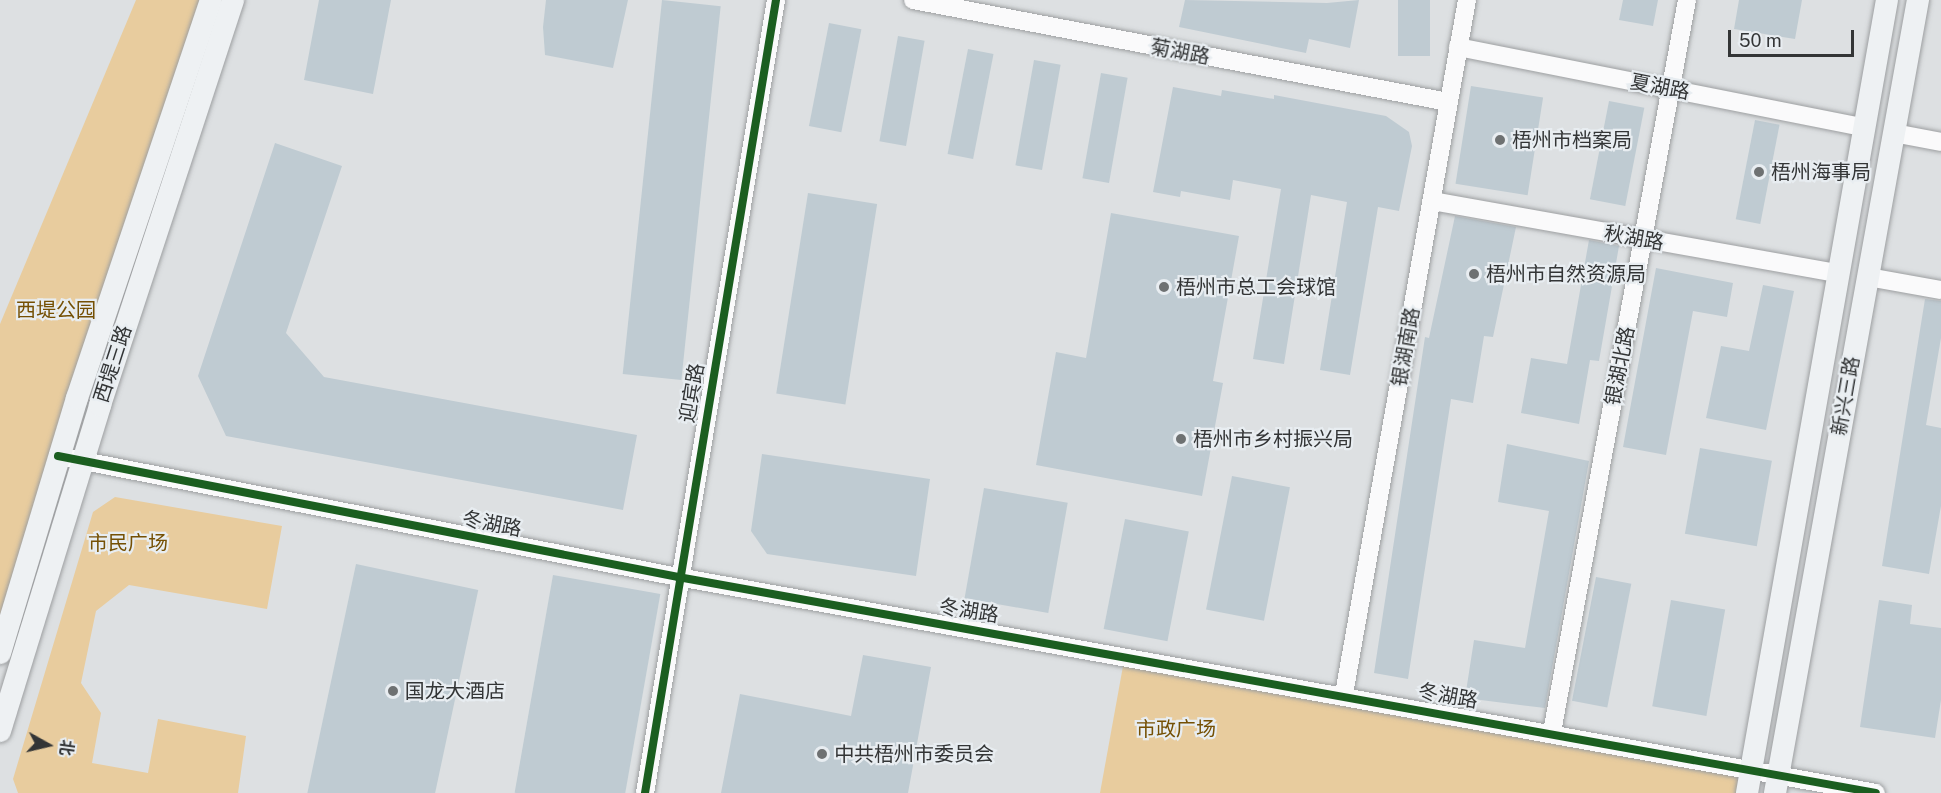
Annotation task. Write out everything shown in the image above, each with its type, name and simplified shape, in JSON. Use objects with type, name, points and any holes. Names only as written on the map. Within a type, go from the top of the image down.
[{"type":"main road","name":"西堤三路","points":[[0,653],[58,456],[211,0]]},
{"type":"main road","name":"西堤三路","points":[[0,731],[82,462],[233,0]]},
{"type":"main road","name":"新兴三路","points":[[1747,793],[1887,0]]},
{"type":"main road","name":"新兴三路","points":[[1777,783],[1918,0]]},
{"type":"street","name":"迎宾路","points":[[645,793],[678,577],[776,0]]},
{"type":"street","name":"菊湖路","points":[[913,0],[1448,102]]},
{"type":"street","name":"银湖南路","points":[[1344,694],[1467,0]]},
{"type":"street","name":"银湖北路","points":[[1552,732],[1688,0]]},
{"type":"street","name":"夏湖路","points":[[1458,47],[1863,127]]},
{"type":"street","points":[[1894,133],[1941,142]]},
{"type":"street","name":"秋湖路","points":[[1432,201],[1837,273]]},
{"type":"street","points":[[1868,277],[1941,290]]},
{"type":"street","name":"冬湖路","points":[[58,456],[678,577],[1752,768],[1777,783],[1876,793]]},
{"type":"green space","name":"西堤公园","points":[[136,0],[211,0],[0,653],[0,324]]},
{"type":"green space","name":"市民广场","points":[[115,497],[282,526],[267,609],[129,585],[96,611],[81,683],[101,713],[92,763],[148,773],[158,719],[246,736],[238,793],[18,793],[13,779],[93,512]]},
{"type":"green space","name":"市政广场","points":[[1125,655],[1752,768],[1747,793],[1100,793]]},
{"type":"building","points":[[319,0],[391,0],[373,94],[304,80]]},
{"type":"building","points":[[546,0],[628,0],[613,68],[545,55],[543,27]]},
{"type":"building","points":[[662,0],[721,6],[681,380],[623,374]]},
{"type":"building","points":[[1185,0],[1327,3],[1359,0],[1350,48],[1309,39],[1306,53],[1179,27]]},
{"type":"building","points":[[1398,0],[1430,0],[1430,56],[1398,56]]},
{"type":"building","points":[[1623,0],[1658,0],[1653,26],[1619,20]]},
{"type":"building","points":[[1739,0],[1802,0],[1795,39],[1734,29]]},
{"type":"building","points":[[829,23],[861,29],[841,132],[809,126]]},
{"type":"building","points":[[898,36],[925,41],[906,146],[879,141]]},
{"type":"building","points":[[968,49],[994,54],[973,159],[948,154]]},
{"type":"building","points":[[1034,60],[1061,65],[1042,170],[1015,165]]},
{"type":"building","points":[[1101,73],[1128,78],[1109,183],[1082,178]]},
{"type":"building","name":"梧州市档案局","points":[[1471,86],[1543,97],[1528,195],[1456,184]]},
{"type":"building","points":[[1173,87],[1221,96],[1222,90],[1274,99],[1274,95],[1386,116],[1409,132],[1412,146],[1399,211],[1378,207],[1350,375],[1320,370],[1347,202],[1311,195],[1284,364],[1253,359],[1281,189],[1233,180],[1230,200],[1181,191],[1180,197],[1153,192]]},
{"type":"building","points":[[1609,101],[1644,108],[1625,206],[1590,199]]},
{"type":"building","name":"梧州海事局","points":[[1755,120],[1780,125],[1760,224],[1736,219]]},
{"type":"building","points":[[275,143],[342,166],[286,333],[324,377],[637,435],[623,510],[226,436],[198,376]]},
{"type":"building","points":[[808,193],[877,204],[845,404],[776,394]]},
{"type":"building","points":[[1111,213],[1239,236],[1213,381],[1223,383],[1202,496],[1036,465],[1056,352],[1086,358]]},
{"type":"building","points":[[1455,216],[1516,227],[1493,337],[1484,336],[1473,403],[1451,399],[1408,679],[1374,673],[1425,337],[1429,338]]},
{"type":"building","points":[[1589,240],[1619,246],[1599,361],[1590,360],[1579,424],[1521,413],[1531,358],[1567,364]]},
{"type":"building","points":[[1656,268],[1733,283],[1727,317],[1693,311],[1666,455],[1623,447]]},
{"type":"building","points":[[1763,285],[1794,291],[1766,430],[1706,418],[1721,346],[1749,351]]},
{"type":"building","points":[[1925,299],[1941,301],[1941,338],[1926,425],[1941,428],[1941,506],[1929,574],[1882,566]]},
{"type":"building","points":[[1507,444],[1589,461],[1545,708],[1465,698],[1474,640],[1525,648],[1549,511],[1498,502]]},
{"type":"building","points":[[1700,448],[1772,461],[1757,546],[1685,534]]},
{"type":"building","points":[[762,454],[930,479],[916,576],[767,554],[751,531]]},
{"type":"building","points":[[1232,476],[1290,487],[1264,621],[1206,610]]},
{"type":"building","points":[[984,488],[1068,503],[1048,613],[965,598]]},
{"type":"building","points":[[1125,519],[1189,531],[1167,641],[1104,629]]},
{"type":"building","name":"国龙大酒店","points":[[356,564],[478,590],[435,793],[307,793]]},
{"type":"building","points":[[553,575],[660,594],[625,793],[515,793]]},
{"type":"building","points":[[1596,577],[1631,584],[1607,708],[1572,701]]},
{"type":"building","points":[[1671,600],[1725,610],[1706,716],[1652,706]]},
{"type":"building","points":[[1879,600],[1912,605],[1910,624],[1941,628],[1941,700],[1935,738],[1860,727]]},
{"type":"building","name":"中共梧州市委员会","points":[[863,655],[931,667],[908,793],[721,793],[740,694],[851,716]]},
{"type":"cycle path","points":[[645,793],[776,0]]},
{"type":"cycle path","points":[[58,456],[678,577],[1876,793]]},
{"type":"place","name":"梧州市档案局","points":[[1500,140]]},
{"type":"place","name":"梧州海事局","points":[[1759,172]]},
{"type":"place","name":"梧州市自然资源局","points":[[1474,274]]},
{"type":"place","name":"梧州市总工会球馆","points":[[1164,287]]},
{"type":"place","name":"梧州市乡村振兴局","points":[[1181,439]]},
{"type":"place","name":"国龙大酒店","points":[[393,691]]},
{"type":"place","name":"中共梧州市委员会","points":[[822,754]]}]
